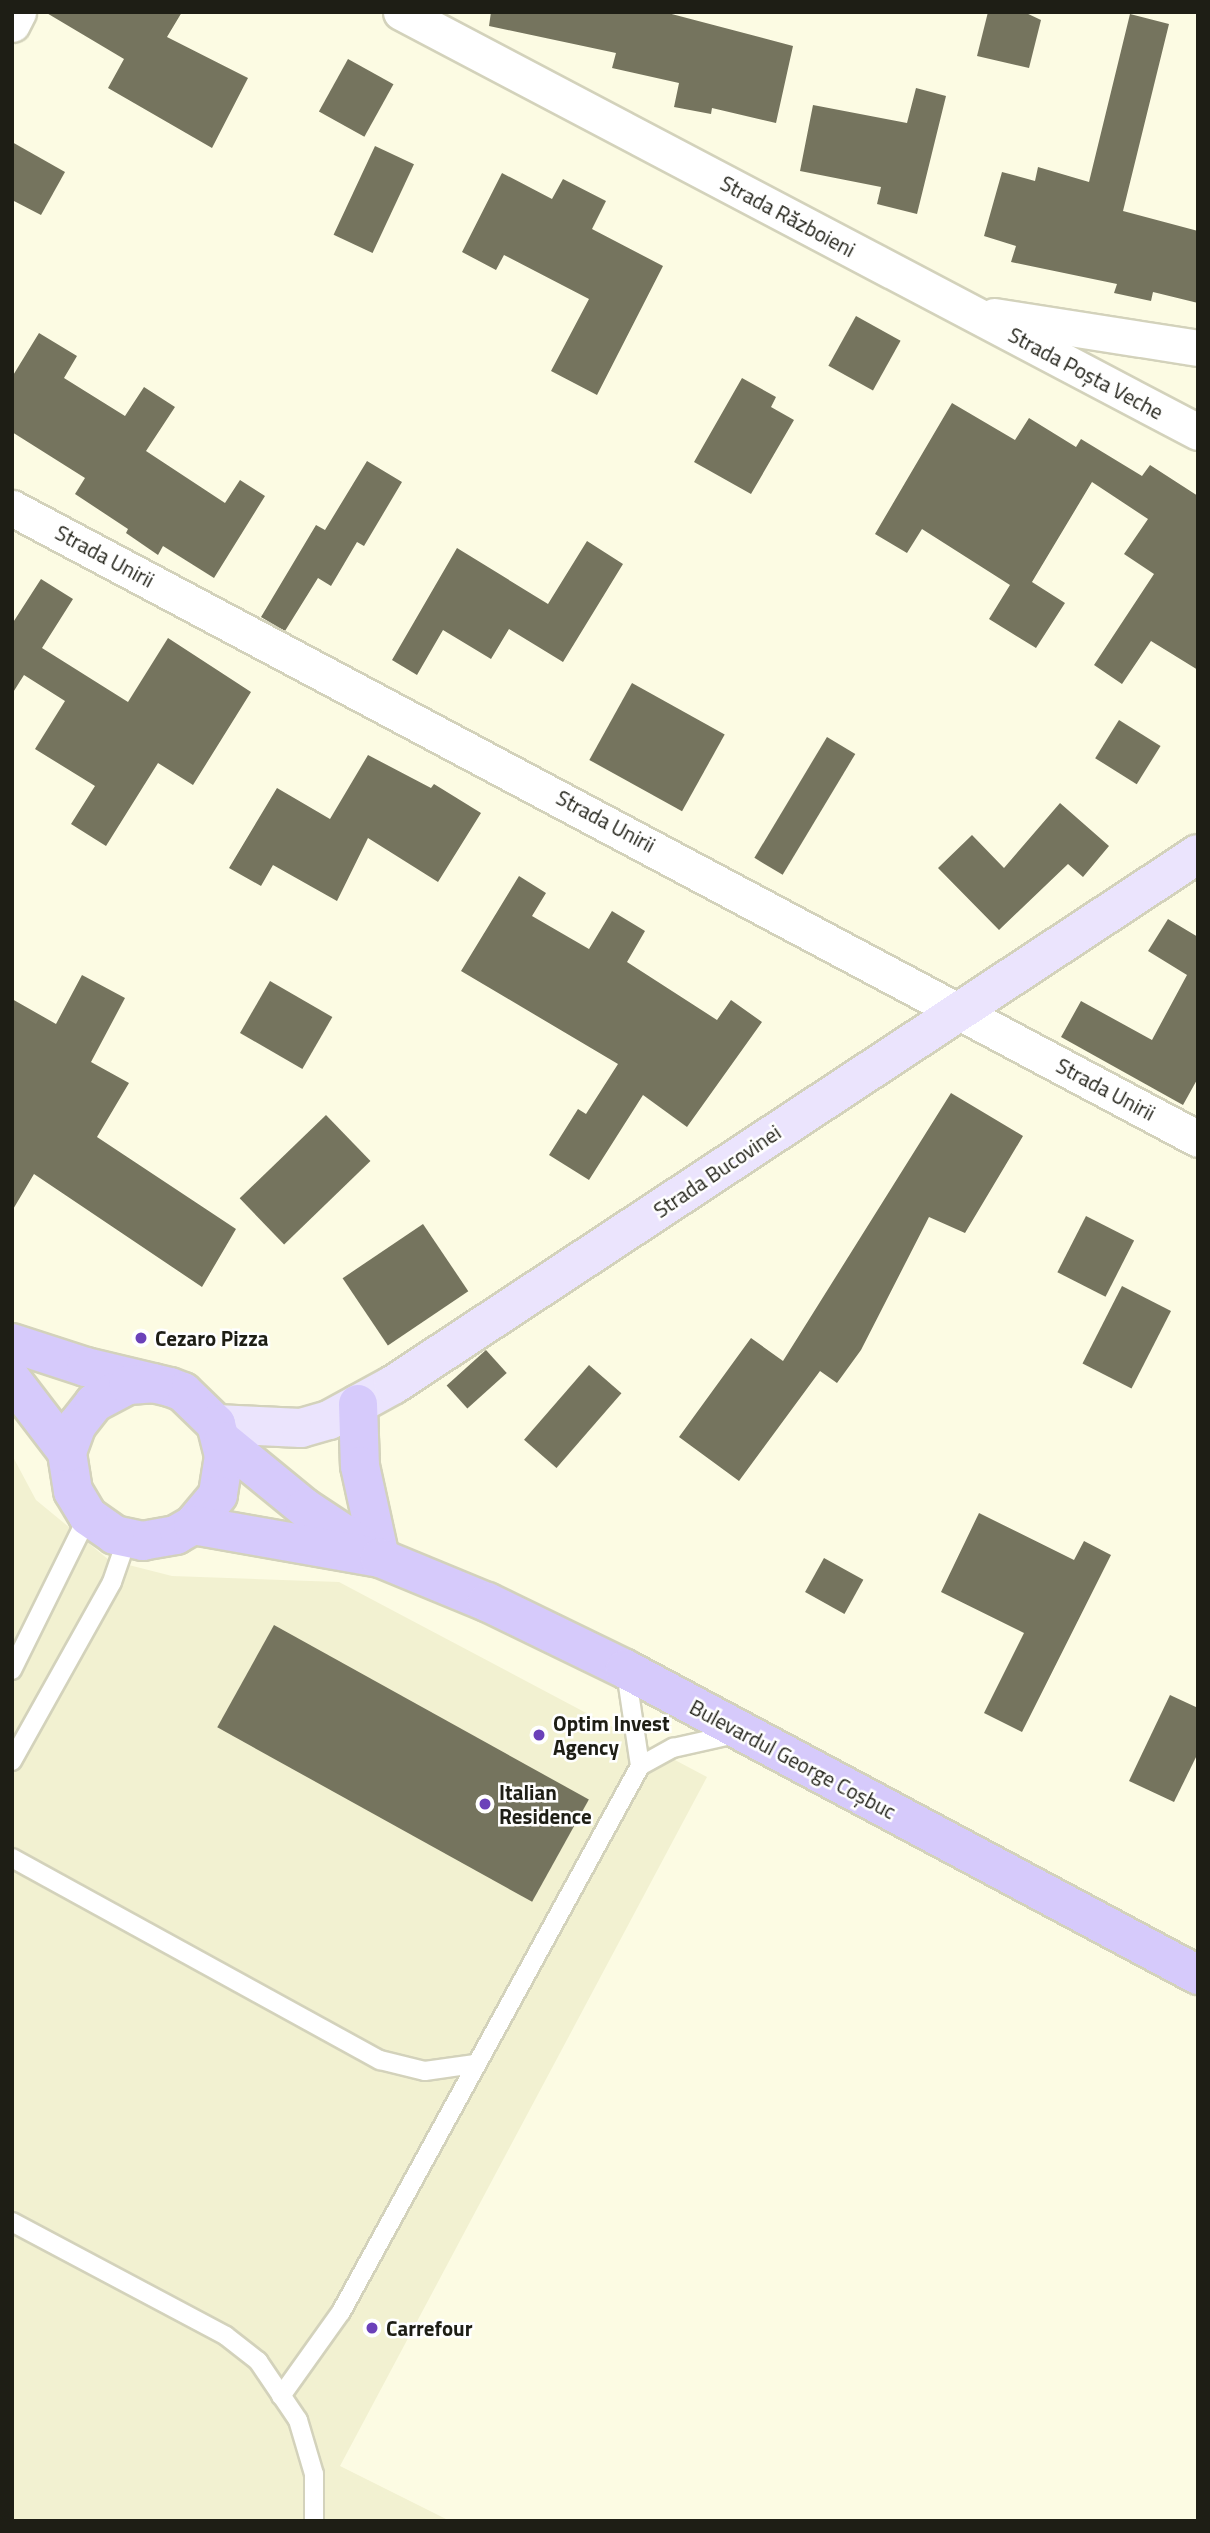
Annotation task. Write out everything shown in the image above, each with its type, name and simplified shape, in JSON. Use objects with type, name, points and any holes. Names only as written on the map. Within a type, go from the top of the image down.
[{"type":"main road","name":"Bulevardul George Coșbuc","points":[[12,1343],[183,1392],[219,1432],[305,1508],[380,1558],[487,1602],[625,1669],[1198,1975]]},
{"type":"main road","points":[[12,1380],[67,1452],[73,1491],[88,1516],[127,1539],[158,1541],[193,1525],[218,1496],[225,1473],[219,1432]]},
{"type":"main road","points":[[67,1452],[77,1425],[94,1403],[128,1385],[155,1383]]},
{"type":"main road","points":[[358,1404],[360,1466],[380,1558]]},
{"type":"main road","name":"Bulevardul George Coșbuc","points":[[193,1525],[380,1558]]},
{"type":"street","points":[[12,24],[18,12]]},
{"type":"street","name":"Strada Războieni","points":[[401,12],[974,314],[1198,348]]},
{"type":"street","name":"Strada Poșta Veche","points":[[974,314],[1198,432]]},
{"type":"street","name":"Strada Unirii","points":[[12,508],[1198,1139]]},
{"type":"street","name":"Strada Bucovinei","points":[[219,1432],[301,1427],[358,1404],[426,1365],[957,1010],[1198,853]]},
{"type":"lane","points":[[12,1670],[88,1516]]},
{"type":"lane","points":[[12,1761],[112,1582],[127,1539]]},
{"type":"lane","points":[[281,2396],[341,2312],[474,2064],[640,1766],[625,1669]]},
{"type":"lane","points":[[640,1766],[704,1739],[744,1733]]},
{"type":"lane","points":[[12,1858],[380,2060],[425,2071],[474,2064]]},
{"type":"lane","points":[[12,2222],[226,2336],[258,2361],[298,2420],[314,2474],[314,2521]]},
{"type":"shaded area","points":[[12,1455],[36,1500],[109,1560],[172,1576],[339,1582],[707,1777],[340,2466],[450,2521],[12,2521]]},
{"type":"building","points":[[45,12],[182,12],[167,37],[248,78],[212,148],[108,88],[124,59]]},
{"type":"building","points":[[491,12],[664,12],[793,46],[776,123],[712,108],[711,114],[674,107],[679,83],[612,68],[616,53],[489,26]]},
{"type":"building","points":[[988,12],[1024,12],[1041,20],[1029,68],[977,56]]},
{"type":"building","points":[[1130,14],[1169,24],[1123,211],[1198,231],[1198,303],[1153,292],[1151,301],[1114,293],[1117,284],[1011,262],[1016,246],[984,236],[1002,172],[1035,181],[1038,167],[1089,182]]},
{"type":"building","points":[[348,59],[393,84],[364,137],[319,111]]},
{"type":"building","points":[[916,88],[946,96],[917,214],[877,204],[881,187],[800,171],[813,105],[907,123]]},
{"type":"building","points":[[12,142],[65,172],[41,215],[12,200]]},
{"type":"building","points":[[375,146],[414,164],[373,253],[334,235]]},
{"type":"building","points":[[502,173],[552,199],[563,179],[606,201],[592,229],[663,266],[597,395],[551,371],[589,299],[504,255],[496,270],[462,252]]},
{"type":"building","points":[[856,316],[901,341],[873,391],[828,366]]},
{"type":"building","points":[[39,333],[77,356],[64,378],[125,416],[144,387],[175,407],[146,451],[225,503],[240,480],[265,496],[214,578],[163,546],[158,555],[126,533],[128,529],[75,494],[85,478],[12,432],[12,377]]},
{"type":"building","points":[[742,378],[776,397],[771,407],[794,420],[751,494],[694,462]]},
{"type":"building","points":[[952,403],[1015,440],[1029,418],[1076,447],[1081,439],[1142,476],[1150,465],[1198,496],[1198,670],[1151,641],[1122,684],[1094,665],[1154,574],[1124,554],[1148,519],[1092,482],[1032,582],[1065,603],[1036,648],[989,619],[1010,585],[922,529],[907,553],[875,534]]},
{"type":"building","points":[[367,461],[402,482],[364,546],[357,542],[331,586],[318,578],[285,631],[261,617],[316,525],[325,530]]},
{"type":"building","points":[[587,541],[623,564],[563,662],[509,629],[491,659],[443,630],[417,675],[392,660],[457,548],[548,604]]},
{"type":"building","points":[[41,579],[73,599],[42,648],[128,702],[168,638],[251,692],[193,785],[158,763],[106,846],[71,824],[95,786],[35,749],[65,701],[24,675],[12,694],[12,624]]},
{"type":"building","points":[[632,683],[725,734],[682,811],[589,760]]},
{"type":"building","points":[[1119,720],[1161,746],[1137,784],[1095,758]]},
{"type":"building","points":[[827,737],[855,754],[783,875],[754,858]]},
{"type":"building","points":[[368,755],[431,788],[434,784],[481,813],[438,882],[368,838],[337,901],[273,865],[261,886],[229,868],[277,788],[330,819]]},
{"type":"building","points":[[1060,803],[1109,846],[1083,877],[1068,864],[999,930],[938,868],[972,835],[1004,868]]},
{"type":"building","points":[[519,876],[546,893],[532,916],[589,949],[612,911],[645,931],[627,962],[717,1020],[731,1000],[762,1022],[687,1127],[643,1095],[589,1180],[549,1155],[578,1109],[586,1114],[618,1064],[461,971]]},
{"type":"building","points":[[1168,919],[1198,937],[1198,1078],[1183,1105],[1061,1037],[1081,1001],[1152,1040],[1187,975],[1148,951]]},
{"type":"building","points":[[82,975],[125,998],[91,1062],[129,1083],[97,1137],[236,1229],[202,1287],[34,1174],[12,1211],[12,999],[56,1024]]},
{"type":"building","points":[[270,981],[332,1017],[302,1069],[240,1033]]},
{"type":"building","points":[[951,1093],[1023,1136],[965,1233],[929,1217],[861,1350],[837,1383],[820,1371],[739,1481],[679,1437],[751,1338],[783,1361]]},
{"type":"building","points":[[326,1115],[370,1161],[284,1244],[240,1198]]},
{"type":"building","points":[[1086,1216],[1134,1241],[1106,1297],[1057,1272]]},
{"type":"building","points":[[423,1224],[468,1291],[388,1345],[343,1278]]},
{"type":"building","points":[[1122,1286],[1171,1311],[1132,1388],[1083,1364]]},
{"type":"building","points":[[486,1350],[507,1373],[467,1409],[447,1385]]},
{"type":"building","points":[[589,1365],[621,1393],[557,1468],[524,1440]]},
{"type":"building","points":[[979,1513],[1074,1560],[1084,1541],[1111,1555],[1022,1732],[984,1713],[1024,1633],[941,1592]]},
{"type":"building","points":[[824,1558],[863,1580],[844,1614],[805,1592]]},
{"type":"building","points":[[274,1625],[589,1800],[532,1902],[217,1727]]},
{"type":"building","points":[[1170,1695],[1198,1708],[1198,1753],[1174,1802],[1129,1781]]},
{"type":"place","name":"Cezaro Pizza","points":[[141,1338]]},
{"type":"place","name":"Optim Invest Agency","points":[[539,1735]]},
{"type":"place","name":"Italian Residence","points":[[485,1804]]},
{"type":"place","name":"Carrefour","points":[[372,2328]]}]
